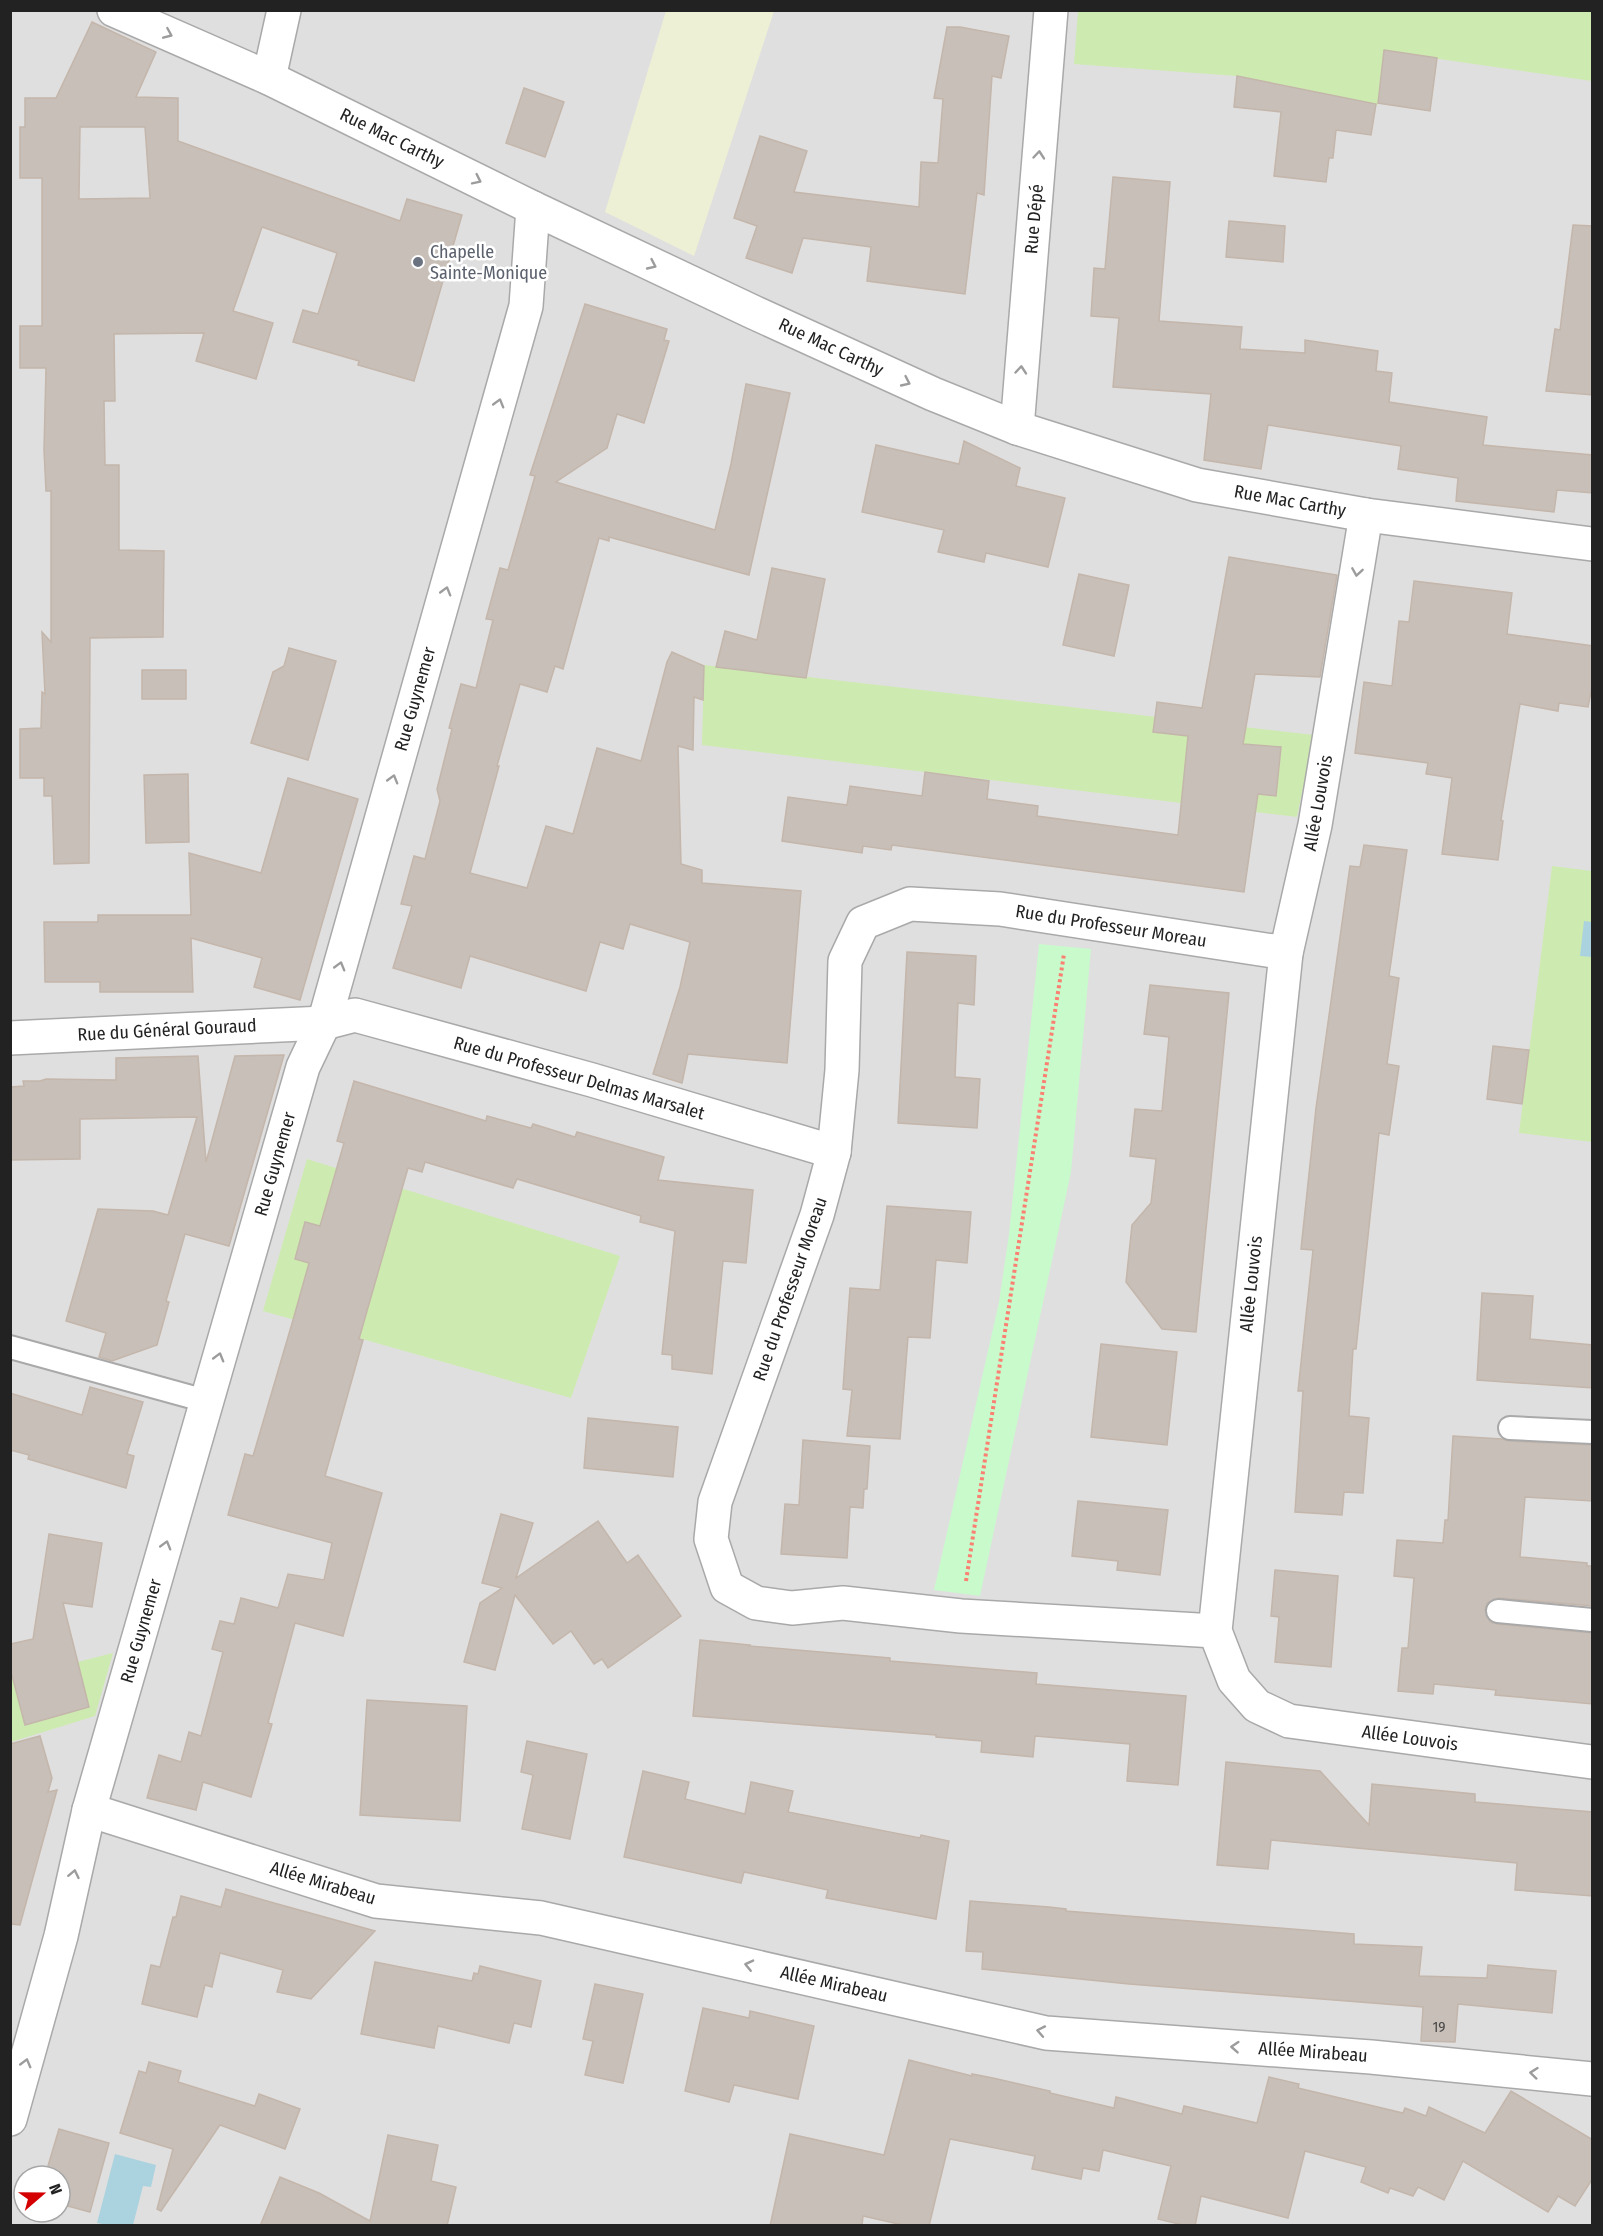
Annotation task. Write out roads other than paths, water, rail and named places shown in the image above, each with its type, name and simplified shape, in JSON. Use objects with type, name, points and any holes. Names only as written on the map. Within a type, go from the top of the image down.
[{"type":"street","name":"Rue Mac Carthy","points":[[114,10],[269,78],[533,208],[912,385],[1017,428],[1197,485],[1366,515],[1593,544]]},
{"type":"street","points":[[269,78],[284,10]]},
{"type":"street","name":"Rue Dépé","points":[[1017,428],[1051,10]]},
{"type":"street","name":"Rue Guynemer","points":[[10,2119],[61,1936],[89,1810],[303,1067],[324,1023],[526,306],[533,208]]},
{"type":"street","name":"Allée Louvois","points":[[1366,515],[1316,825],[1286,953],[1215,1631],[1234,1680],[1257,1706],[1289,1721],[1593,1762]]},
{"type":"street","name":"Rue du Professeur Moreau","points":[[1215,1631],[961,1616],[843,1603],[792,1608],[756,1603],[727,1587],[711,1539],[715,1502],[817,1215],[834,1152],[842,1070],[845,961],[863,923],[910,904],[1000,909],[1286,953]]},
{"type":"street","name":"Rue du Professeur Delmas Marsalet","points":[[324,1023],[354,1015],[592,1080],[834,1152]]},
{"type":"street","name":"Rue du Général Gouraud","points":[[10,1038],[324,1023]]},
{"type":"street","name":"Allée Mirabeau","points":[[89,1810],[376,1901],[541,1918],[1046,2033],[1371,2057],[1593,2079]]},
{"type":"lane","points":[[10,1347],[206,1401]]},
{"type":"lane","points":[[1510,1428],[1593,1432]]},
{"type":"lane","points":[[1497,1611],[1593,1620]]},
{"type":"water","points":[[1584,921],[1592,922],[1592,957],[1580,956]]},
{"type":"water","points":[[115,2154],[156,2165],[151,2187],[143,2186],[133,2225],[97,2223]]},
{"type":"place","name":"Chapelle Sainte-Monique","points":[[418,262]]}]
